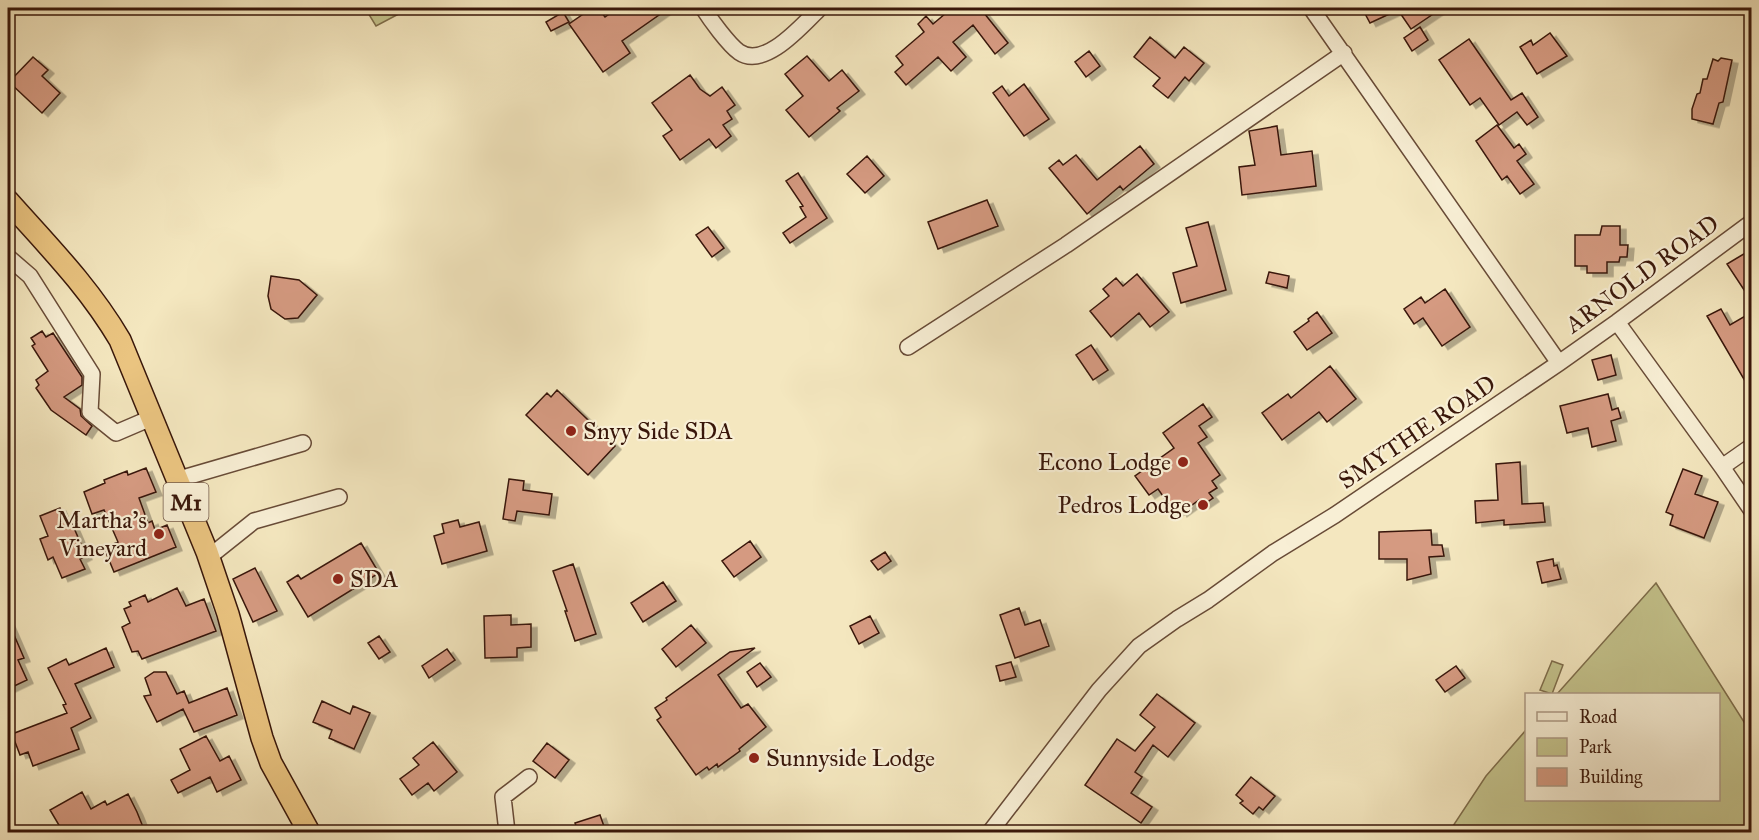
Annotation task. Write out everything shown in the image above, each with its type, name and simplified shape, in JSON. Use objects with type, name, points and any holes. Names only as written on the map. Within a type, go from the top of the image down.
[{"type":"highway","name":"M1","points":[[8,201],[75,275],[101,308],[120,340],[208,558],[228,614],[271,763],[309,832]]},
{"type":"street","points":[[703,8],[739,52],[759,56],[781,45],[820,8]]},
{"type":"street","points":[[1311,8],[1559,363]]},
{"type":"street","points":[[908,347],[1066,245],[1344,53]]},
{"type":"street","name":"ARNOLD ROAD","points":[[1559,363],[1752,222]]},
{"type":"street","points":[[8,257],[30,276],[92,374],[90,412],[116,433],[151,418]]},
{"type":"street","points":[[1617,322],[1752,511]]},
{"type":"street","name":"SMYTHE ROAD","points":[[990,832],[1099,690],[1139,646],[1273,553],[1335,515],[1559,363]]},
{"type":"street","points":[[176,480],[303,442]]},
{"type":"street","points":[[1722,466],[1752,446]]},
{"type":"street","points":[[208,558],[254,521],[339,497]]},
{"type":"street","points":[[507,832],[502,797],[529,777]]},
{"type":"green space","points":[[365,8],[410,8],[376,26]]},
{"type":"green space","points":[[1656,583],[1751,733],[1751,832],[1449,832],[1486,776],[1525,731],[1525,801],[1720,801],[1720,693],[1558,693]]},
{"type":"green space","points":[[1552,661],[1563,665],[1552,693],[1540,690]]},
{"type":"building","points":[[592,8],[598,8],[605,17],[618,8],[669,8],[622,41],[630,53],[603,72],[569,24]]},
{"type":"building","points":[[952,8],[980,8],[1008,43],[995,54],[973,25],[953,42],[966,57],[951,71],[938,57],[906,85],[895,72],[903,65],[896,56],[924,32],[918,24],[926,16],[933,24]]},
{"type":"building","points":[[1362,8],[1442,8],[1411,29],[1398,10],[1370,23]]},
{"type":"building","points":[[563,12],[569,22],[551,31],[546,22]]},
{"type":"building","points":[[1420,27],[1428,40],[1412,51],[1404,38]]},
{"type":"building","points":[[1550,33],[1567,56],[1537,74],[1520,47],[1531,40],[1533,45]]},
{"type":"building","points":[[1150,37],[1175,58],[1184,47],[1204,63],[1189,81],[1185,77],[1168,98],[1153,86],[1160,78],[1134,57]]},
{"type":"building","points":[[1469,39],[1511,100],[1522,93],[1538,117],[1527,125],[1517,112],[1499,125],[1480,98],[1470,105],[1439,60]]},
{"type":"building","points":[[1089,51],[1100,66],[1086,77],[1075,62]]},
{"type":"building","points":[[807,56],[829,81],[842,70],[859,91],[837,108],[840,111],[809,137],[786,110],[803,96],[785,74]]},
{"type":"building","points":[[33,57],[48,70],[42,76],[60,93],[42,113],[9,82]]},
{"type":"building","points":[[1721,58],[1732,60],[1723,102],[1719,103],[1713,124],[1692,119],[1692,109],[1697,94],[1700,93],[1703,79],[1707,79],[1713,59],[1718,61]]},
{"type":"building","points":[[690,75],[700,89],[710,96],[722,87],[735,105],[727,111],[732,119],[723,125],[731,136],[716,148],[709,139],[680,160],[663,136],[672,130],[652,103]]},
{"type":"building","points":[[1024,84],[1049,119],[1024,136],[993,93],[1002,86],[1009,96]]},
{"type":"building","points":[[1497,125],[1514,148],[1519,144],[1526,154],[1517,161],[1534,184],[1520,194],[1507,176],[1502,180],[1476,141]]},
{"type":"building","points":[[1277,126],[1281,155],[1312,151],[1316,186],[1242,195],[1239,167],[1255,165],[1249,131]]},
{"type":"building","points":[[1140,146],[1154,164],[1123,190],[1120,186],[1087,214],[1049,168],[1059,160],[1063,165],[1076,155],[1097,180]]},
{"type":"building","points":[[867,156],[884,176],[865,193],[847,174]]},
{"type":"building","points":[[798,173],[827,218],[790,243],[783,233],[806,217],[800,207],[803,206],[786,181]]},
{"type":"building","points":[[987,200],[998,226],[938,249],[928,222]]},
{"type":"building","points":[[1208,222],[1226,290],[1181,303],[1173,273],[1197,266],[1186,228]]},
{"type":"building","points":[[1602,226],[1620,226],[1620,245],[1628,245],[1627,257],[1620,257],[1619,262],[1607,262],[1607,273],[1587,273],[1587,266],[1575,266],[1575,235],[1600,235]]},
{"type":"building","points":[[708,227],[724,248],[712,257],[696,235]]},
{"type":"building","points":[[1752,249],[1752,302],[1727,264]]},
{"type":"building","points":[[1269,272],[1289,276],[1287,288],[1266,283]]},
{"type":"building","points":[[1137,274],[1169,312],[1150,327],[1139,313],[1111,337],[1090,311],[1109,296],[1103,289],[1116,278],[1123,286]]},
{"type":"building","points":[[271,276],[299,280],[317,295],[298,318],[285,319],[271,309],[268,296]]},
{"type":"building","points":[[1445,289],[1470,327],[1442,346],[1423,318],[1414,324],[1404,309],[1421,297],[1425,303]]},
{"type":"building","points":[[1721,309],[1730,325],[1752,312],[1752,393],[1707,316]]},
{"type":"building","points":[[1317,312],[1332,333],[1307,350],[1294,332]]},
{"type":"building","points":[[42,331],[46,337],[53,333],[82,377],[82,385],[64,397],[80,409],[81,416],[92,426],[86,435],[51,410],[36,388],[39,385],[36,380],[48,371],[32,346],[35,344],[31,338]]},
{"type":"building","points":[[1091,345],[1108,370],[1093,380],[1076,355]]},
{"type":"building","points":[[1611,355],[1616,375],[1598,380],[1592,360]]},
{"type":"building","points":[[1330,366],[1356,399],[1327,422],[1319,412],[1282,440],[1262,413],[1288,394],[1291,398]]},
{"type":"building","name":"Snyy Side SDA","points":[[557,390],[615,446],[588,475],[526,415],[547,393],[551,397]]},
{"type":"building","points":[[1608,394],[1612,410],[1618,408],[1621,418],[1611,421],[1616,441],[1592,447],[1588,428],[1567,433],[1560,406]]},
{"type":"building","name":"Econo Lodge","points":[[1203,404],[1212,417],[1199,426],[1207,437],[1198,443],[1220,475],[1212,481],[1217,488],[1209,493],[1213,498],[1203,505],[1199,500],[1181,513],[1180,510],[1175,513],[1158,489],[1149,495],[1135,476],[1174,448],[1163,433]]},
{"type":"building","points":[[1520,462],[1522,504],[1543,503],[1545,522],[1504,525],[1504,520],[1476,523],[1475,501],[1498,500],[1496,464]]},
{"type":"building","points":[[146,468],[156,492],[139,498],[148,523],[152,521],[155,530],[167,525],[176,547],[114,572],[104,548],[118,542],[104,510],[92,514],[84,492],[105,483],[104,480],[127,471],[128,475]]},
{"type":"building","points":[[1683,469],[1702,476],[1695,494],[1718,502],[1704,538],[1670,525],[1673,515],[1666,512]]},
{"type":"building","points":[[509,479],[524,481],[523,490],[552,494],[549,515],[517,511],[515,521],[503,519]]},
{"type":"building","points":[[60,508],[66,523],[71,521],[86,556],[80,559],[85,569],[62,578],[53,557],[48,560],[40,539],[48,536],[40,516]]},
{"type":"building","points":[[458,520],[460,527],[479,522],[487,551],[442,564],[434,536],[444,533],[442,524]]},
{"type":"building","points":[[1431,530],[1432,545],[1442,545],[1444,556],[1429,557],[1431,574],[1407,580],[1407,559],[1379,559],[1379,532]]},
{"type":"building","points":[[750,541],[761,557],[734,577],[722,561]]},
{"type":"building","name":"SDA","points":[[361,543],[379,573],[308,617],[287,582],[298,575],[301,579]]},
{"type":"building","points":[[885,552],[891,561],[878,570],[871,561]]},
{"type":"building","points":[[1553,559],[1561,579],[1542,583],[1537,562]]},
{"type":"building","points":[[573,564],[596,634],[575,641],[553,571]]},
{"type":"building","points":[[255,568],[277,611],[253,622],[233,579]]},
{"type":"building","points":[[663,582],[676,601],[643,622],[631,603]]},
{"type":"building","points":[[177,588],[186,606],[204,599],[216,631],[142,659],[138,651],[132,652],[122,627],[130,623],[124,609],[131,606],[129,602],[145,595],[148,602]]},
{"type":"building","points":[[1019,608],[1025,625],[1040,620],[1049,646],[1015,658],[1000,615]]},
{"type":"building","points":[[511,615],[511,625],[531,624],[531,647],[517,648],[517,657],[485,658],[484,616]]},
{"type":"building","points":[[870,616],[879,633],[859,644],[850,626]]},
{"type":"building","points":[[8,621],[24,658],[18,660],[27,680],[8,689]]},
{"type":"building","points":[[691,625],[706,643],[676,667],[662,649]]},
{"type":"building","points":[[379,636],[390,652],[379,659],[368,643]]},
{"type":"building","points":[[106,648],[114,667],[75,684],[91,718],[71,728],[79,749],[33,766],[28,752],[20,755],[12,734],[67,713],[63,705],[66,704],[48,668],[66,659],[69,665]]},
{"type":"building","points":[[755,648],[718,675],[741,708],[748,704],[766,727],[718,767],[717,764],[709,770],[707,767],[696,775],[657,720],[661,717],[655,708],[730,652]]},
{"type":"building","points":[[447,649],[455,660],[429,678],[422,666]]},
{"type":"building","points":[[1011,662],[1016,677],[1000,681],[996,666]]},
{"type":"building","points":[[760,663],[771,677],[757,687],[747,672]]},
{"type":"building","points":[[1456,666],[1465,678],[1445,692],[1436,680]]},
{"type":"building","points":[[154,672],[166,672],[177,694],[184,691],[189,703],[227,688],[237,715],[194,732],[183,709],[157,722],[144,696],[151,695],[145,678]]},
{"type":"building","points":[[1157,694],[1195,723],[1168,757],[1153,745],[1135,772],[1142,777],[1131,793],[1152,807],[1141,823],[1085,785],[1117,739],[1135,751],[1155,727],[1140,715]]},
{"type":"building","points":[[322,701],[350,714],[353,706],[370,713],[354,749],[329,738],[332,730],[313,722]]},
{"type":"building","points":[[206,736],[220,761],[229,756],[241,780],[217,792],[210,777],[178,793],[171,780],[190,770],[180,749]]},
{"type":"building","points":[[433,742],[457,772],[434,791],[428,783],[412,795],[400,779],[419,765],[413,758]]},
{"type":"building","points":[[547,743],[569,760],[555,778],[533,761]]},
{"type":"building","points":[[1251,777],[1275,796],[1263,810],[1259,807],[1253,814],[1240,803],[1243,801],[1236,795]]},
{"type":"building","points":[[82,792],[91,809],[105,801],[107,805],[128,794],[145,832],[63,832],[50,810]]},
{"type":"building","points":[[600,815],[606,832],[578,832],[575,823]]},
{"type":"place","name":"Snyy Side SDA","points":[[571,431]]},
{"type":"place","name":"Econo Lodge","points":[[1183,462]]},
{"type":"place","name":"Pedros Lodge","points":[[1203,505]]},
{"type":"place","name":"Martha's Vineyard","points":[[159,534]]},
{"type":"place","name":"SDA","points":[[338,579]]},
{"type":"place","name":"Sunnyside Lodge","points":[[754,758]]}]
